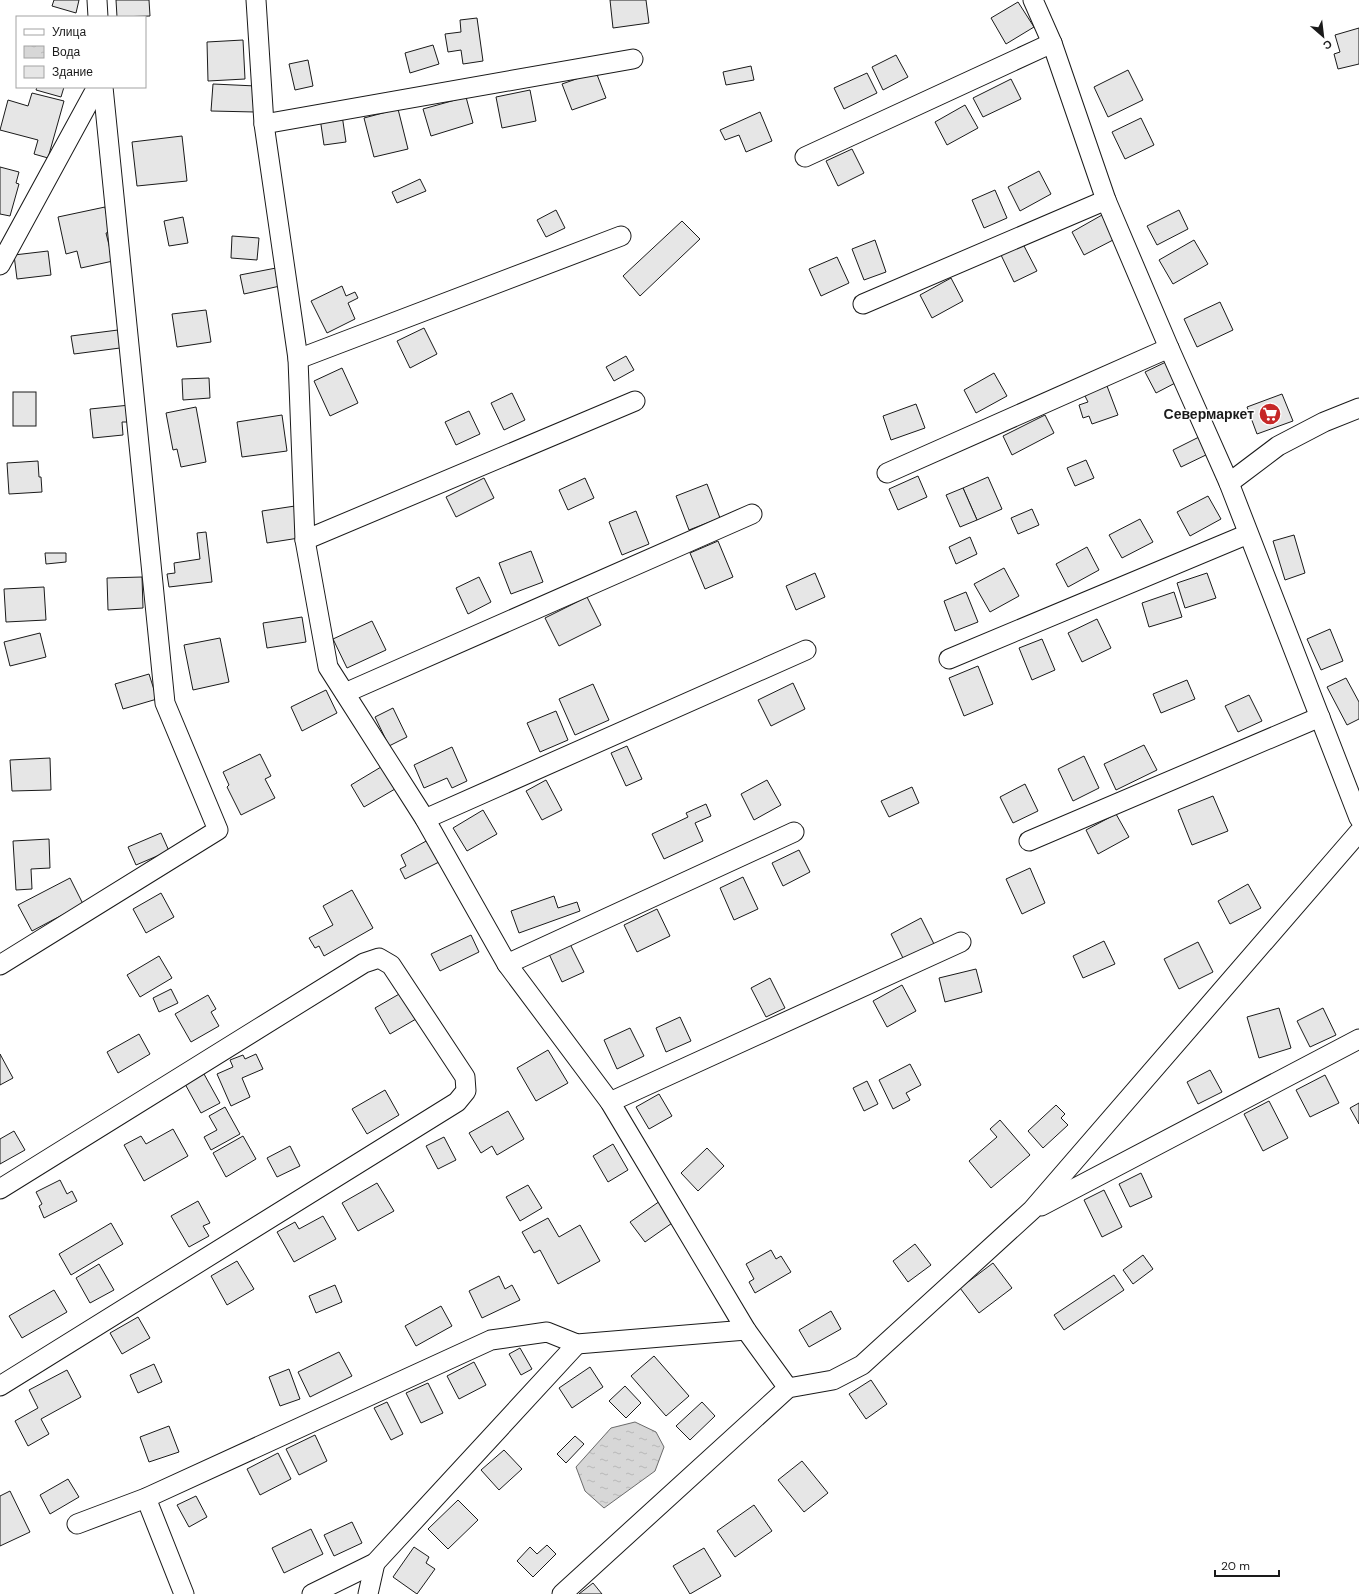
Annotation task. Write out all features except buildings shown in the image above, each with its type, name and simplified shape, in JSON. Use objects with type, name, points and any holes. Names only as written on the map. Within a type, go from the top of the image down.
[{"type":"street","points":[[97,0],[98,16]]},
{"type":"street","points":[[256,0],[264,124],[298,359],[305,540],[328,667],[425,819],[507,964],[610,1102],[746,1330],[788,1388]]},
{"type":"street","points":[[1033,0],[1052,43],[1106,200],[1169,348],[1229,483],[1359,818]]},
{"type":"street","points":[[805,157],[1052,43]]},
{"type":"street","points":[[264,124],[633,59]]},
{"type":"street","points":[[0,265],[96,88]]},
{"type":"street","points":[[0,965],[218,830],[165,703],[103,88]]},
{"type":"street","points":[[864,304],[1106,200]]},
{"type":"street","points":[[298,359],[621,236]]},
{"type":"street","points":[[887,473],[1169,348]]},
{"type":"street","points":[[305,540],[635,401]]},
{"type":"street","points":[[1229,483],[1278,446],[1324,422],[1359,408]]},
{"type":"street","points":[[345,693],[752,514]]},
{"type":"street","points":[[949,660],[1248,534]]},
{"type":"street","points":[[425,819],[806,650]]},
{"type":"street","points":[[1029,841],[1320,717]]},
{"type":"street","points":[[507,964],[794,832]]},
{"type":"street","points":[[562,1594],[788,1388],[833,1380],[862,1365],[1032,1210],[1359,832]]},
{"type":"street","points":[[610,1102],[961,942]]},
{"type":"street","points":[[0,1189],[364,964],[379,958],[391,965],[465,1077],[466,1091],[457,1102],[0,1386]]},
{"type":"street","points":[[1032,1210],[1359,1039]]},
{"type":"street","points":[[77,1524],[146,1498],[491,1340],[547,1332],[577,1344],[746,1330]]},
{"type":"street","points":[[312,1594],[375,1563],[577,1344]]},
{"type":"street","points":[[146,1498],[184,1594]]},
{"type":"street","points":[[368,1594],[375,1563]]},
{"type":"water","points":[[635,1422],[656,1432],[664,1447],[655,1471],[604,1508],[585,1491],[576,1467],[611,1428]]},
{"type":"place","name":"Севермаркет","points":[[1270,414]]}]
